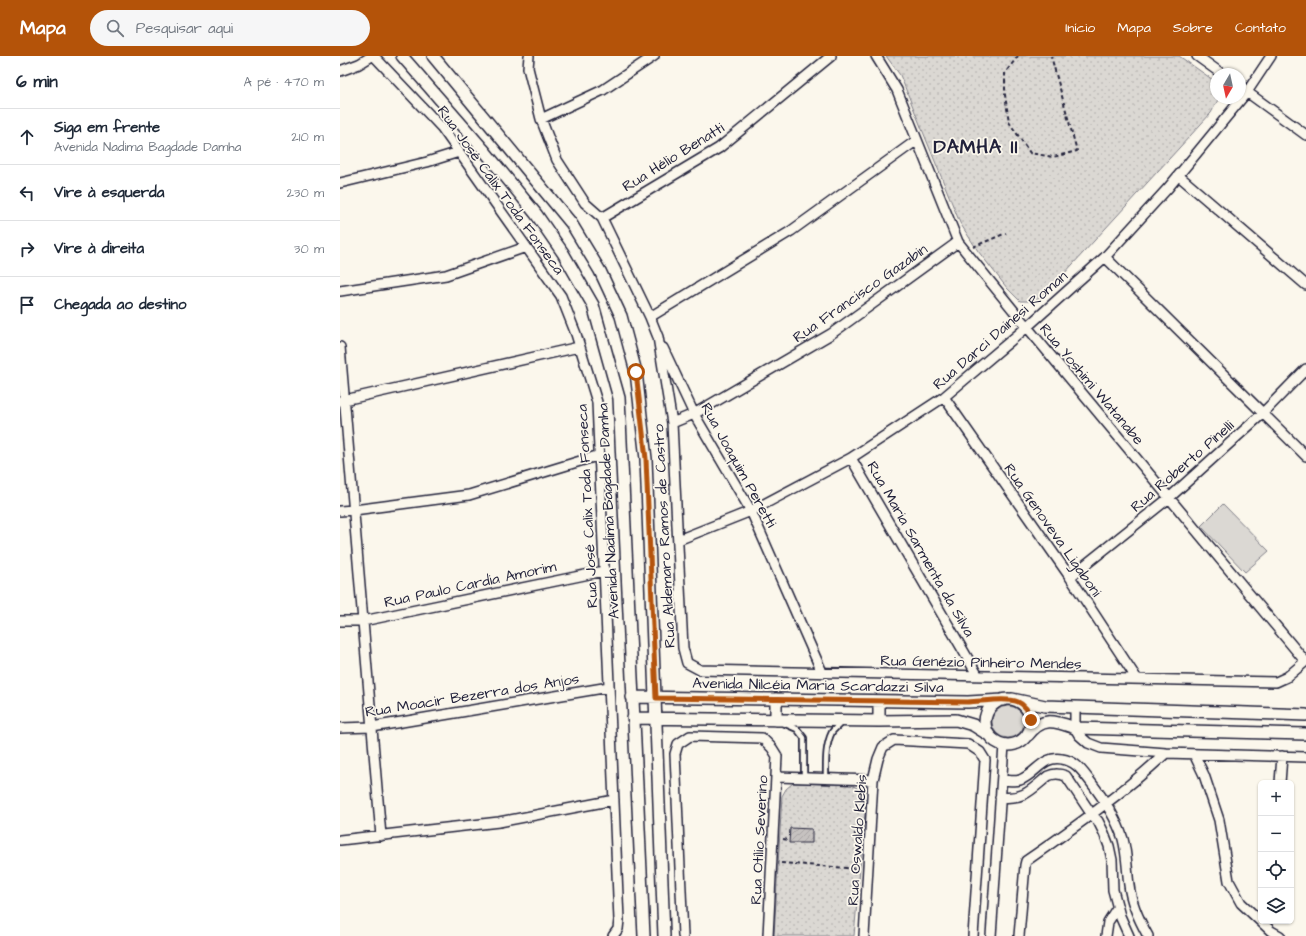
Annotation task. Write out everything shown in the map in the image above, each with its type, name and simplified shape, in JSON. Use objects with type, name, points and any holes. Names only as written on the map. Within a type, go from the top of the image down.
[{"type":"street","points":[[340,71],[359,64],[373,56]]},
{"type":"street","name":"Rua José Calix Toda Fonseca","points":[[373,56],[442,128],[561,296],[597,402],[614,800],[616,933]]},
{"type":"street","name":"Avenida Nadima Bagdade Damha","points":[[402,56],[483,149],[536,214],[563,253],[593,305],[619,398],[644,936]]},
{"type":"street","points":[[434,56],[571,223],[600,271],[621,316],[636,372],[646,459],[664,936]]},
{"type":"street","name":"Rua Aldemaro Ramos de Castro","points":[[529,56],[528,68],[541,119],[558,160],[585,203],[602,218],[650,317],[658,337],[672,423],[683,648],[687,663]]},
{"type":"street","points":[[541,119],[603,90],[654,56]]},
{"type":"street","name":"Rua Hélio Benatti","points":[[602,218],[719,148],[831,56]]},
{"type":"street","name":"Rua Yoshimi Watanabe","points":[[876,56],[897,90],[958,242],[1169,498],[1306,661]]},
{"type":"street","points":[[1197,56],[1214,68]]},
{"type":"street","name":"Rua Darci Dainesi Roman","points":[[1246,86],[1271,56]]},
{"type":"street","points":[[1246,92],[1306,135]]},
{"type":"street","name":"Rua Darci Dainesi Roman","points":[[678,540],[751,511],[851,458],[944,397],[1027,327],[1105,257],[1179,176],[1233,104]]},
{"type":"street","points":[[650,317],[791,232],[918,140]]},
{"type":"street","points":[[340,183],[427,162],[459,152]]},
{"type":"street","points":[[1179,176],[1306,285]]},
{"type":"street","name":"Rua Francisco Gazabin","points":[[672,423],[694,414],[831,334],[958,242]]},
{"type":"street","points":[[340,290],[446,275],[526,247]]},
{"type":"street","points":[[1105,257],[1306,456]]},
{"type":"street","name":"Rua Joaquim Peretti","points":[[658,337],[694,414],[751,511],[822,672]]},
{"type":"street","points":[[340,347],[342,401],[354,510],[381,836]]},
{"type":"street","points":[[342,401],[579,347]]},
{"type":"street","name":"Rua Roberto Pinelli","points":[[1070,577],[1169,498],[1262,414],[1306,369]]},
{"type":"street","name":"Rua Genoveva Ligaboni","points":[[944,397],[1070,577],[1137,679]]},
{"type":"street","points":[[340,511],[469,495],[600,455]]},
{"type":"street","name":"Rua Maria Sarmenta da Silva","points":[[851,458],[978,676]]},
{"type":"street","name":"Rua Paulo Cardia Amorim","points":[[340,621],[363,621],[604,571]]},
{"type":"street","name":"Rua Genézio Pinheiro Mendes","points":[[687,663],[700,670],[1276,682],[1288,677],[1306,661]]},
{"type":"street","name":"Rua Moacir Bezerra dos Anjos","points":[[340,728],[372,727],[609,687]]},
{"type":"street","name":"Avenida Nilcéia Maria Scardazzi Silva","points":[[632,697],[968,702],[1008,700],[1045,706],[1306,715]]},
{"type":"street","points":[[776,699],[776,720]]},
{"type":"street","points":[[989,735],[985,721],[987,714],[996,702],[1008,700],[1020,702],[1030,713],[1031,728],[1028,735]]},
{"type":"street","points":[[879,701],[879,721]]},
{"type":"street","points":[[1075,707],[1075,728],[1079,735],[1084,740],[1101,748],[1166,753],[1306,756]]},
{"type":"street","points":[[633,718],[844,721],[956,720],[974,725],[998,743],[1004,745],[1017,744],[1040,724],[1050,721],[1055,721],[1075,728],[1306,734]]},
{"type":"street","name":"Rua Otílio Severino","points":[[683,936],[675,754],[678,744],[690,736],[762,738],[772,748],[777,756],[768,936]]},
{"type":"street","name":"Rua Oswaldo Klebis","points":[[864,936],[873,780],[878,759],[883,747],[894,740],[968,744],[980,752],[985,760],[973,936]]},
{"type":"street","points":[[991,936],[1004,745]]},
{"type":"street","points":[[1019,936],[1026,861],[1107,804],[1146,772],[1166,753]]},
{"type":"street","points":[[1194,754],[1204,775],[1219,820],[1229,881],[1241,902],[1280,936]]},
{"type":"street","points":[[1280,780],[1282,756]]},
{"type":"street","points":[[1002,780],[1013,781],[1022,779],[1045,761],[1054,758],[1072,762],[1079,767],[1107,804],[1118,825],[1123,841],[1129,887],[1136,916],[1148,936]]},
{"type":"street","points":[[1061,774],[1063,759]]},
{"type":"street","points":[[1000,798],[1010,799],[1020,797],[1048,776],[1053,774],[1061,774],[1066,776],[1092,815],[1098,821],[1109,846],[1112,860],[1113,890],[1117,908],[1129,936]]},
{"type":"street","points":[[777,777],[873,780]]},
{"type":"street","points":[[340,840],[499,822],[614,800]]},
{"type":"street","points":[[1106,936],[1108,922],[1117,908]]},
{"type":"lane","points":[[776,720],[797,729],[804,738],[804,778]]},
{"type":"lane","points":[[826,779],[826,752],[829,740],[832,731],[844,721]]},
{"type":"path","points":[[1018,56],[1005,73],[1005,95],[1009,122],[1030,153],[1053,157],[1077,151],[1051,56]]},
{"type":"path","points":[[965,251],[1006,233]]},
{"type":"path","points":[[772,863],[868,869]]},
{"type":"shaded area","points":[[886,56],[1179,56],[1210,78],[1210,104],[1216,104],[1211,113],[1041,299],[1020,301],[1007,288],[978,251],[960,223],[900,75]]},
{"type":"shaded area","points":[[1223,504],[1269,551],[1245,572],[1201,526]]},
{"type":"shaded area","points":[[1005,706],[1011,706],[1021,713],[1024,722],[1023,728],[1017,735],[1011,738],[1005,738],[995,731],[992,725],[992,719],[999,709]]},
{"type":"shaded area","points":[[793,783],[852,785],[862,791],[866,801],[854,936],[774,936],[782,796],[786,789]]},
{"type":"building","points":[[790,828],[812,829],[812,843],[789,843]]},
{"type":"district","name":"DAMHA II","points":[[976,146]]},
{"type":"route","points":[[636,372],[646,459],[656,698],[968,702],[1008,699],[1020,702],[1026,707],[1030,713],[1031,720]]}]
